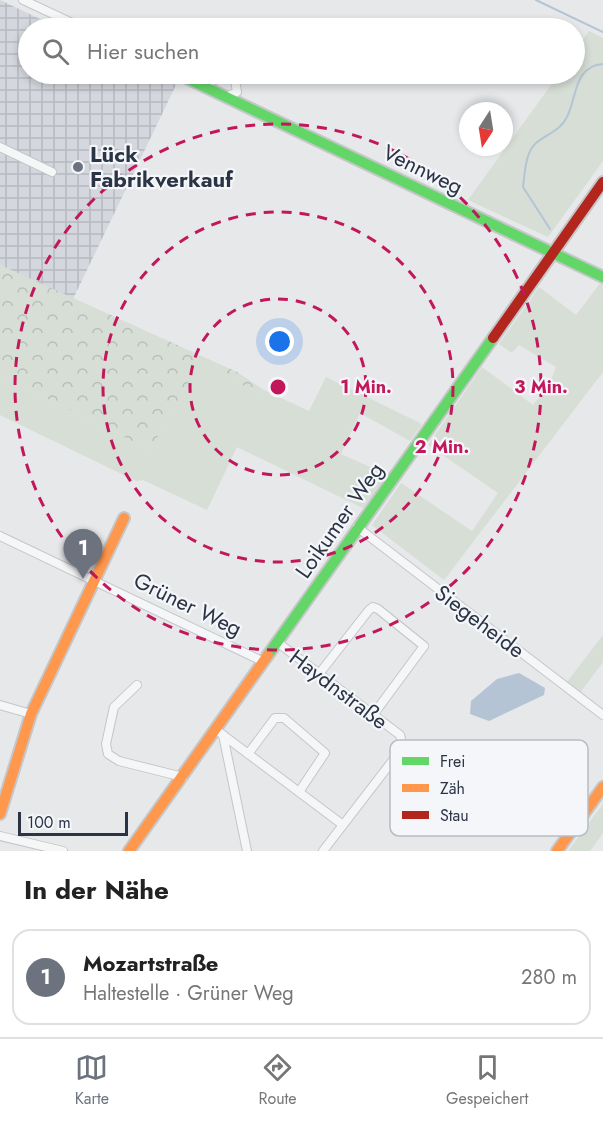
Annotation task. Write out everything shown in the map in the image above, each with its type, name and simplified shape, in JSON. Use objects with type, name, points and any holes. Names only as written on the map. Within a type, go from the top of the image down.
[{"type":"main road","name":"Vennweg","points":[[200,84],[603,277]]},
{"type":"main road","name":"Loikumer Weg","points":[[129,851],[219,732],[357,527],[603,183]]},
{"type":"main road","points":[[0,814],[31,714],[124,518]]},
{"type":"main road","points":[[588,809],[603,788]]},
{"type":"main road","points":[[557,851],[568,836]]},
{"type":"street","points":[[23,0],[62,18]]},
{"type":"street","name":"Vennweg","points":[[226,97],[233,95],[238,87],[237,84]]},
{"type":"street","points":[[0,147],[52,171]]},
{"type":"street","name":"Siegeheide","points":[[357,527],[603,715]]},
{"type":"street","name":"Grüner Weg","points":[[0,536],[264,662]]},
{"type":"street","points":[[320,674],[369,610],[373,607],[378,609],[424,646],[373,715]]},
{"type":"street","name":"Haydnstraße","points":[[278,642],[400,735],[401,740]]},
{"type":"street","points":[[137,685],[114,706],[106,744],[108,754],[119,761],[183,777]]},
{"type":"street","points":[[0,705],[31,714]]},
{"type":"street","points":[[248,754],[275,718],[280,717],[292,724],[326,753],[299,792]]},
{"type":"street","points":[[219,732],[344,825],[323,851]]},
{"type":"street","points":[[219,732],[247,851]]},
{"type":"street","name":"Haydnstraße","points":[[344,825],[390,763]]},
{"type":"street","points":[[0,836],[63,851]]},
{"type":"shaded area","points":[[0,0],[38,18],[18,18],[18,84],[176,85],[73,299],[0,265]]},
{"type":"green space","points":[[589,31],[603,38],[603,161],[548,237],[468,200],[500,156],[513,156],[513,138],[552,84],[585,84],[585,37]]},
{"type":"green space","points":[[0,265],[237,372],[264,390],[262,394],[198,365],[150,450],[0,375]]},
{"type":"green space","points":[[601,282],[603,283],[603,372],[444,580],[372,525],[401,483],[472,531],[498,493],[428,445],[482,367],[533,405],[548,387],[556,367],[519,345],[512,353],[499,344],[539,287],[576,315]]},
{"type":"green space","points":[[198,364],[262,394],[264,390],[309,411],[326,377],[422,424],[410,441],[360,413],[341,454],[388,475],[363,508],[237,447],[207,510],[143,480],[136,481],[0,415],[0,375],[150,450]]},
{"type":"green space","points":[[603,635],[603,662],[580,693],[567,682]]},
{"type":"green space","points":[[603,804],[603,833],[590,851],[568,851],[579,836],[588,836],[588,824]]},
{"type":"water","points":[[519,673],[545,688],[544,695],[489,721],[470,714],[471,701],[497,679]]},
{"type":"waterway","points":[[536,0],[574,18]]},
{"type":"waterway","points":[[585,23],[603,32]]},
{"type":"waterway","points":[[585,72],[594,66],[603,64]]},
{"type":"waterway","points":[[550,229],[523,187],[525,170],[532,147],[564,122],[578,84]]},
{"type":"traffic: fast","points":[[199,84],[603,277]]},
{"type":"traffic: fast","points":[[268,655],[493,338]]},
{"type":"traffic: slow","points":[[0,814],[31,714],[124,518]]},
{"type":"traffic: slow","points":[[129,851],[268,655]]},
{"type":"traffic: slow","points":[[588,808],[603,787]]},
{"type":"traffic: slow","points":[[557,851],[568,836]]},
{"type":"traffic: jam","points":[[493,338],[603,182]]},
{"type":"place","name":"Lück Fabrikverkauf","points":[[78,167]]},
{"type":"place","name":"Mozartstraße","points":[[83,579]]}]
